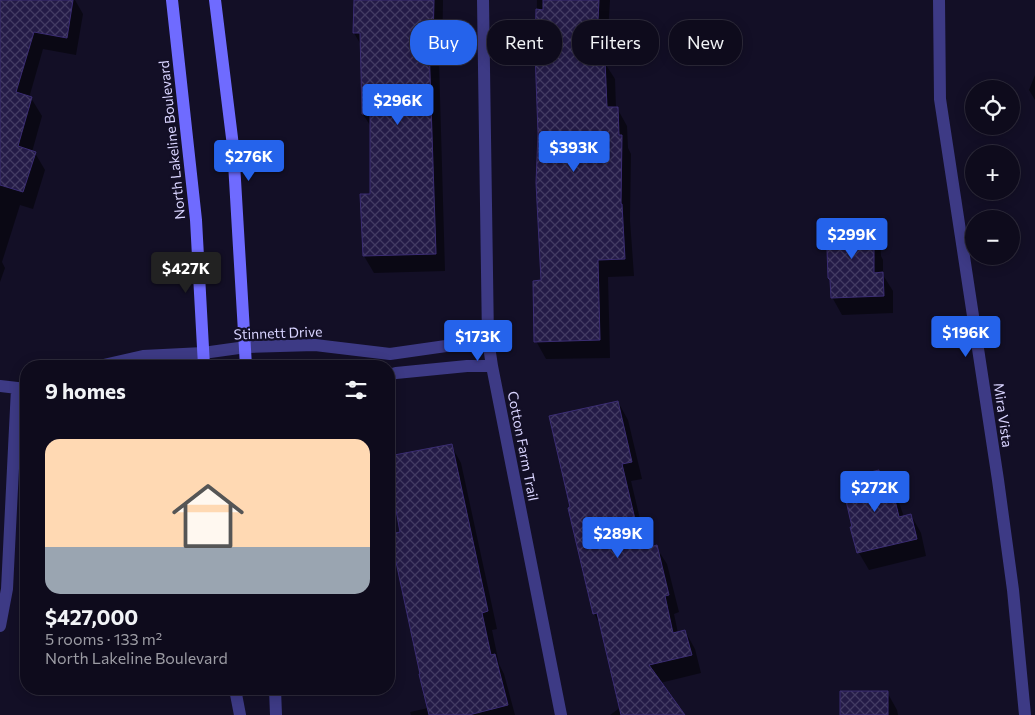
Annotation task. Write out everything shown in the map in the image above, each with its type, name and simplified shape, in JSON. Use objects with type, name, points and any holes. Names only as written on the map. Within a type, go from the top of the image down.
[{"type":"main road","name":"North Lakeline Boulevard","points":[[172,0],[196,220],[204,360]]},
{"type":"main road","points":[[215,0],[233,146],[246,360]]},
{"type":"street","name":"Cotton Farm Trail","points":[[483,0],[488,340],[561,715]]},
{"type":"street","name":"Mira Vista","points":[[939,0],[940,99],[1013,590],[1025,715]]},
{"type":"street","name":"Stinnett Drive","points":[[125,360],[143,356],[246,347],[315,345],[390,354],[488,340]]},
{"type":"street","points":[[395,372],[467,366],[492,366]]},
{"type":"street","points":[[0,386],[20,388]]},
{"type":"street","points":[[0,626],[7,589],[20,426]]},
{"type":"street","points":[[236,695],[240,715]]},
{"type":"street","points":[[275,695],[276,715]]},
{"type":"building","points":[[0,0],[73,0],[67,38],[34,32],[16,92],[32,97],[18,146],[36,152],[23,192],[0,185]]},
{"type":"building","points":[[354,0],[434,0],[434,20],[410,20],[410,65],[430,65],[436,254],[363,256],[360,194],[370,194],[370,114],[362,114],[360,33],[353,33]]},
{"type":"building","points":[[543,0],[599,0],[598,20],[572,20],[572,65],[605,65],[607,107],[618,107],[619,135],[622,135],[621,204],[625,259],[598,260],[600,340],[534,342],[533,281],[541,280],[536,183],[538,133],[535,65],[562,65],[562,20],[536,20],[536,9],[543,10]]},
{"type":"building","points":[[871,219],[872,241],[874,241],[874,273],[883,272],[884,296],[831,298],[830,280],[828,278],[826,220]]},
{"type":"building","points":[[618,401],[632,462],[622,464],[642,549],[657,545],[669,595],[665,596],[673,633],[685,630],[692,655],[649,665],[685,715],[621,715],[597,613],[593,614],[568,508],[570,507],[549,416]]},
{"type":"building","points":[[452,444],[488,611],[482,613],[491,655],[495,654],[508,705],[469,715],[429,715],[395,557],[395,533],[400,532],[395,505],[395,455]]},
{"type":"building","points":[[879,470],[880,477],[886,475],[890,491],[893,491],[899,517],[911,514],[917,539],[857,553],[841,479]]},
{"type":"building","points":[[840,691],[888,691],[888,715],[840,715]]}]
